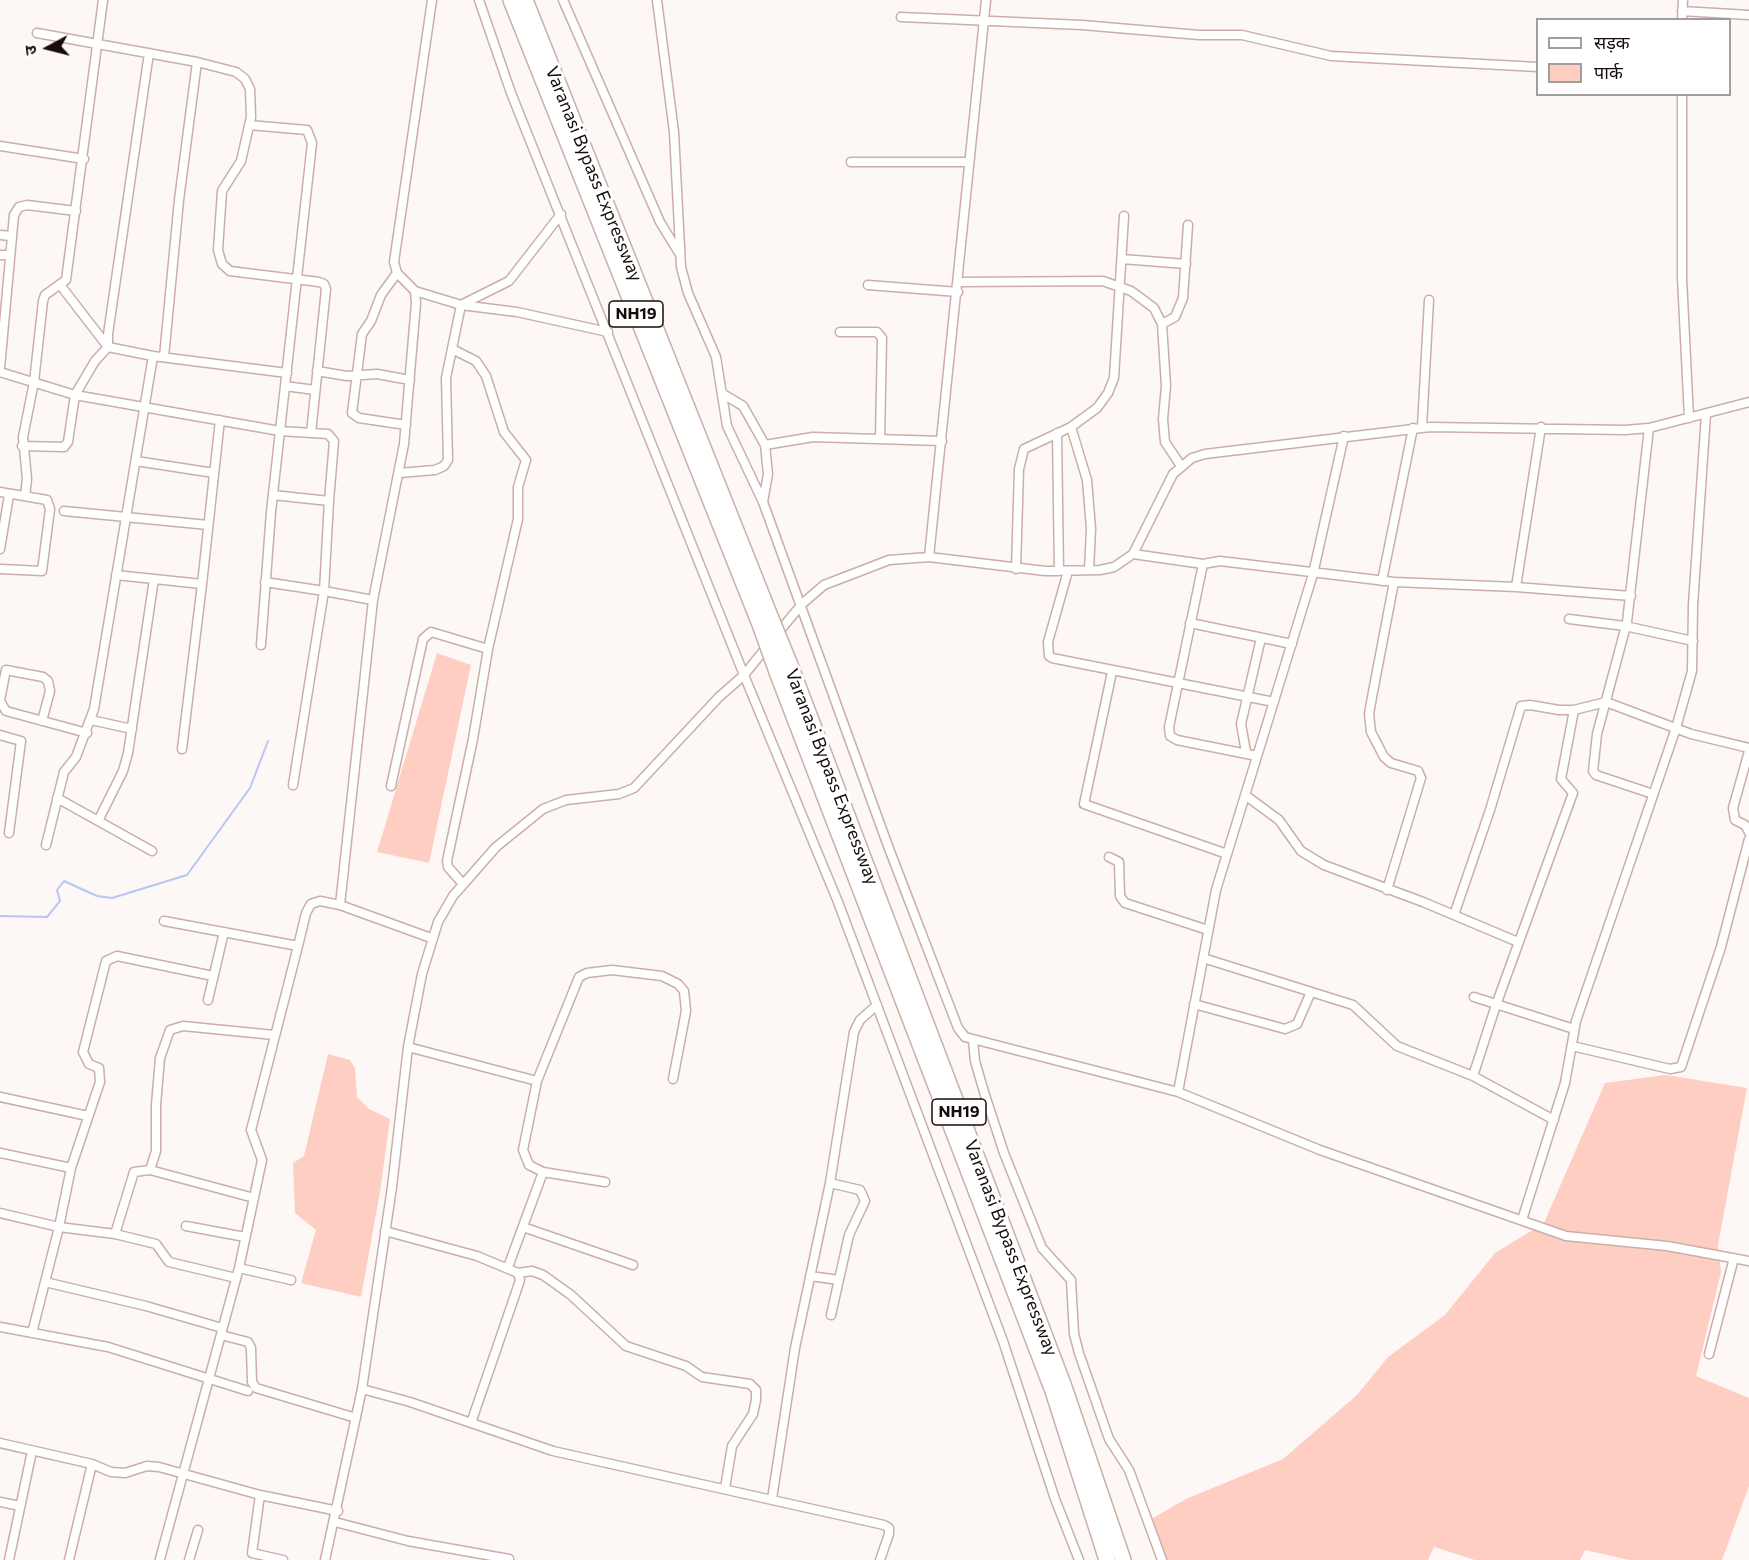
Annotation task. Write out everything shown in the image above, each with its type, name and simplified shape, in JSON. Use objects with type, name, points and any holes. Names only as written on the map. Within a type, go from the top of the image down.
[{"type":"highway","name":"Varanasi Bypass Expressway","points":[[511,0],[767,624]]},
{"type":"highway","name":"Varanasi Bypass Expressway","points":[[525,0],[767,624],[1053,1391],[1107,1560]]},
{"type":"highway","name":"Varanasi Bypass Expressway","points":[[783,668],[1064,1387],[1123,1560]]},
{"type":"street","points":[[25,495],[27,479],[22,446],[34,382],[44,301],[45,295],[61,286],[66,280],[84,159],[103,0]]},
{"type":"street","points":[[432,0],[394,262],[397,273],[415,291],[461,305],[517,312],[608,332]]},
{"type":"street","points":[[479,0],[511,93],[744,675],[838,902],[1003,1341],[1055,1498],[1079,1560]]},
{"type":"street","points":[[563,0],[660,222],[680,255]]},
{"type":"street","points":[[657,0],[674,132],[680,255],[688,293],[716,357],[728,426],[763,502],[802,604],[884,835],[958,1028],[965,1037],[974,1041],[1017,1048],[1178,1092],[1320,1150],[1566,1236],[1667,1246],[1749,1261]]},
{"type":"street","points":[[929,558],[958,292],[986,0]]},
{"type":"street","points":[[1683,0],[1682,15],[1749,15]]},
{"type":"street","points":[[901,17],[983,19],[1198,35],[1242,35],[1331,56],[1536,67]]},
{"type":"street","points":[[37,33],[223,67],[245,79],[250,89],[252,102],[249,125],[242,161],[222,191],[218,250],[222,264],[230,271],[324,284],[326,289],[311,433]]},
{"type":"street","points":[[22,446],[64,447],[68,442],[75,395],[95,361],[108,347],[149,53]]},
{"type":"street","points":[[164,357],[179,200],[197,62]]},
{"type":"street","points":[[1682,96],[1682,278],[1689,418]]},
{"type":"street","points":[[249,125],[295,128],[307,130],[311,135],[273,495],[261,645]]},
{"type":"street","points":[[0,146],[84,159]]},
{"type":"street","points":[[851,162],[969,162]]},
{"type":"street","points":[[76,211],[27,205],[19,207],[14,215],[0,370],[75,395],[280,431],[328,434],[334,441],[324,591],[293,785]]},
{"type":"street","points":[[461,305],[509,281],[561,214]]},
{"type":"street","points":[[1016,569],[1021,456],[1024,449],[1071,427],[1097,408],[1108,393],[1114,378],[1124,216]]},
{"type":"street","points":[[1162,324],[1175,317],[1180,309],[1188,225]]},
{"type":"street","points":[[0,235],[11,236]]},
{"type":"street","points":[[0,255],[10,255]]},
{"type":"street","points":[[1122,259],[1185,264]]},
{"type":"street","points":[[397,273],[381,295],[371,321],[362,334],[353,402],[355,416],[406,425]]},
{"type":"street","points":[[958,282],[1103,281],[1121,286],[1154,308],[1162,324],[1166,386],[1163,429],[1169,452],[1181,466]]},
{"type":"street","points":[[868,285],[958,292]]},
{"type":"street","points":[[61,286],[108,347],[153,356],[287,373]]},
{"type":"street","points":[[340,905],[343,861],[374,600],[406,425],[417,319],[415,291]]},
{"type":"street","points":[[1382,581],[1418,428],[1429,300]]},
{"type":"street","points":[[399,473],[435,470],[444,466],[448,460],[446,378],[461,305]]},
{"type":"street","points":[[840,332],[877,332],[882,338],[880,439]]},
{"type":"street","points":[[452,349],[476,361],[486,376],[504,432],[526,460],[518,487],[518,519],[488,649],[473,739],[447,861],[448,867],[462,886]]},
{"type":"street","points":[[46,845],[64,772],[76,757],[91,720],[128,517],[153,356]]},
{"type":"street","points":[[317,371],[356,375],[376,374],[410,380]]},
{"type":"street","points":[[285,386],[315,390]]},
{"type":"street","points":[[723,394],[743,406],[765,445],[768,474],[763,502]]},
{"type":"street","points":[[326,1560],[362,1389],[408,1047],[431,938],[453,896],[496,847],[543,808],[566,800],[619,794],[634,788],[719,697],[744,675],[802,604],[824,585],[863,568],[890,560],[929,558],[1016,569],[1063,571],[1113,567],[1133,554],[1163,490],[1181,466],[1205,454],[1418,428],[1541,427],[1625,430],[1649,428],[1749,402]]},
{"type":"street","points":[[1522,1220],[1565,1083],[1574,1029],[1676,728],[1692,671],[1706,414]]},
{"type":"street","points":[[182,749],[220,420]]},
{"type":"street","points":[[1071,427],[1087,480],[1091,529],[1089,570]]},
{"type":"street","points":[[1516,587],[1541,427]]},
{"type":"street","points":[[1649,428],[1631,596],[1598,734],[1593,771],[1596,775],[1653,794]]},
{"type":"street","points":[[1057,433],[1063,571],[1048,642],[1048,656],[1056,660],[1112,672],[1274,702]]},
{"type":"street","points":[[1178,1092],[1208,930],[1227,854],[1313,574],[1344,436]]},
{"type":"street","points":[[765,445],[813,437],[942,441]]},
{"type":"street","points":[[136,460],[214,473]]},
{"type":"street","points":[[0,549],[4,493],[25,495],[50,503],[42,571],[0,569]]},
{"type":"street","points":[[273,495],[329,501]]},
{"type":"street","points":[[64,511],[208,525]]},
{"type":"street","points":[[1133,554],[1203,564],[1236,563],[1382,581],[1516,587],[1631,596]]},
{"type":"street","points":[[1203,564],[1177,685],[1169,727],[1170,736],[1177,740],[1257,756]]},
{"type":"street","points":[[116,575],[201,584]]},
{"type":"street","points":[[99,819],[123,771],[132,729],[154,579]]},
{"type":"street","points":[[265,582],[374,600]]},
{"type":"street","points":[[1387,890],[1421,778],[1418,771],[1391,764],[1384,757],[1371,732],[1370,705],[1394,582]]},
{"type":"street","points":[[1569,619],[1625,626],[1693,641]]},
{"type":"street","points":[[1190,623],[1292,644]]},
{"type":"street","points":[[391,786],[423,639],[431,632],[488,649]]},
{"type":"street","points":[[1246,752],[1241,724],[1261,638]]},
{"type":"street","points":[[42,721],[50,691],[48,681],[43,677],[6,670],[0,700],[6,711],[42,721],[87,733]]},
{"type":"street","points":[[1112,672],[1083,800],[1084,804],[1227,854]]},
{"type":"street","points":[[1454,915],[1490,810],[1519,708],[1530,705],[1574,710],[1606,702],[1676,728],[1749,750],[1733,816],[1749,832]]},
{"type":"street","points":[[1473,1076],[1518,942],[1573,793],[1561,779],[1574,710]]},
{"type":"street","points":[[91,720],[132,729]]},
{"type":"street","points":[[0,735],[21,741],[9,833]]},
{"type":"street","points":[[1245,795],[1279,820],[1295,844],[1309,857],[1339,872],[1454,915],[1518,942]]},
{"type":"street","points":[[57,798],[99,819],[121,836],[152,851]]},
{"type":"street","points":[[1572,1046],[1670,1069],[1680,1067],[1721,946],[1749,839]]},
{"type":"street","points":[[1109,857],[1119,862],[1120,896],[1125,903],[1208,930]]},
{"type":"street","points":[[161,1560],[236,1278],[254,1198],[262,1160],[251,1131],[306,913],[311,904],[320,901],[340,905],[431,938]]},
{"type":"street","points":[[164,921],[298,946]]},
{"type":"street","points":[[208,1000],[224,932]]},
{"type":"street","points":[[32,1333],[59,1227],[71,1168],[101,1074],[99,1068],[89,1064],[83,1052],[106,961],[117,956],[213,976]]},
{"type":"street","points":[[1203,958],[1360,1009],[1397,1046],[1473,1076],[1554,1120]]},
{"type":"street","points":[[605,1182],[543,1172],[530,1165],[523,1150],[537,1081],[579,977],[587,973],[612,970],[662,976],[678,984],[684,991],[686,1011],[673,1079]]},
{"type":"street","points":[[1194,1004],[1285,1029],[1297,1024],[1311,992]]},
{"type":"street","points":[[1474,997],[1574,1029]]},
{"type":"street","points":[[772,1499],[795,1348],[830,1183],[854,1032],[860,1020],[877,1005]]},
{"type":"street","points":[[150,1170],[157,1141],[156,1105],[159,1058],[170,1030],[183,1026],[274,1035]]},
{"type":"street","points":[[974,1041],[975,1061],[987,1103],[1042,1248],[1071,1280],[1074,1334],[1079,1353],[1109,1439],[1129,1470],[1162,1560]]},
{"type":"street","points":[[408,1047],[537,1081]]},
{"type":"street","points":[[0,1097],[88,1116]]},
{"type":"street","points":[[0,1153],[71,1168]]},
{"type":"street","points":[[115,1234],[134,1172],[150,1170],[254,1198]]},
{"type":"street","points":[[507,1267],[543,1172]]},
{"type":"street","points":[[830,1183],[860,1190],[865,1201],[849,1234],[831,1315]]},
{"type":"street","points":[[0,1213],[59,1227],[115,1234],[156,1244],[169,1262],[236,1278]]},
{"type":"street","points":[[186,1226],[244,1237]]},
{"type":"street","points":[[523,1227],[633,1265]]},
{"type":"street","points":[[385,1231],[507,1267],[518,1273],[532,1271],[543,1275],[571,1295],[626,1346],[686,1366],[702,1377],[750,1384],[756,1390],[753,1414],[732,1446],[725,1488]]},
{"type":"street","points":[[1709,1354],[1734,1258]]},
{"type":"street","points":[[238,1268],[291,1280]]},
{"type":"street","points":[[471,1423],[516,1294],[518,1273]]},
{"type":"street","points":[[810,1276],[839,1281]]},
{"type":"street","points":[[45,1282],[146,1306],[248,1342],[251,1348],[252,1382],[256,1388],[356,1418]]},
{"type":"street","points":[[0,1327],[108,1347],[249,1391]]},
{"type":"street","points":[[362,1389],[410,1401],[553,1452],[725,1488],[884,1525],[889,1528],[889,1534],[880,1560]]},
{"type":"street","points":[[0,1443],[92,1464],[111,1472],[125,1473],[147,1466],[184,1473],[260,1495],[338,1511]]},
{"type":"street","points":[[9,1560],[33,1451]]},
{"type":"street","points":[[69,1560],[92,1464]]},
{"type":"street","points":[[260,1495],[252,1553],[283,1560]]},
{"type":"street","points":[[0,1502],[20,1506]]},
{"type":"street","points":[[335,1522],[408,1541],[509,1559]]},
{"type":"street","points":[[189,1560],[198,1530]]},
{"type":"green space","points":[[437,653],[471,665],[429,863],[377,852]]},
{"type":"green space","points":[[328,1054],[350,1060],[355,1068],[357,1097],[369,1109],[390,1119],[380,1192],[361,1297],[301,1283],[316,1230],[295,1213],[293,1163],[304,1156]]},
{"type":"green space","points":[[1666,1075],[1747,1088],[1718,1245],[1721,1272],[1696,1376],[1749,1398],[1749,1486],[1722,1560],[1629,1560],[1585,1550],[1580,1560],[1475,1560],[1434,1547],[1428,1560],[1157,1560],[1146,1522],[1186,1499],[1283,1459],[1357,1395],[1388,1357],[1445,1315],[1495,1253],[1544,1223],[1605,1083]]},
{"type":"waterway","points":[[0,916],[47,917],[60,901],[57,890],[64,881],[97,896],[112,898],[187,875],[250,788],[268,741]]}]
